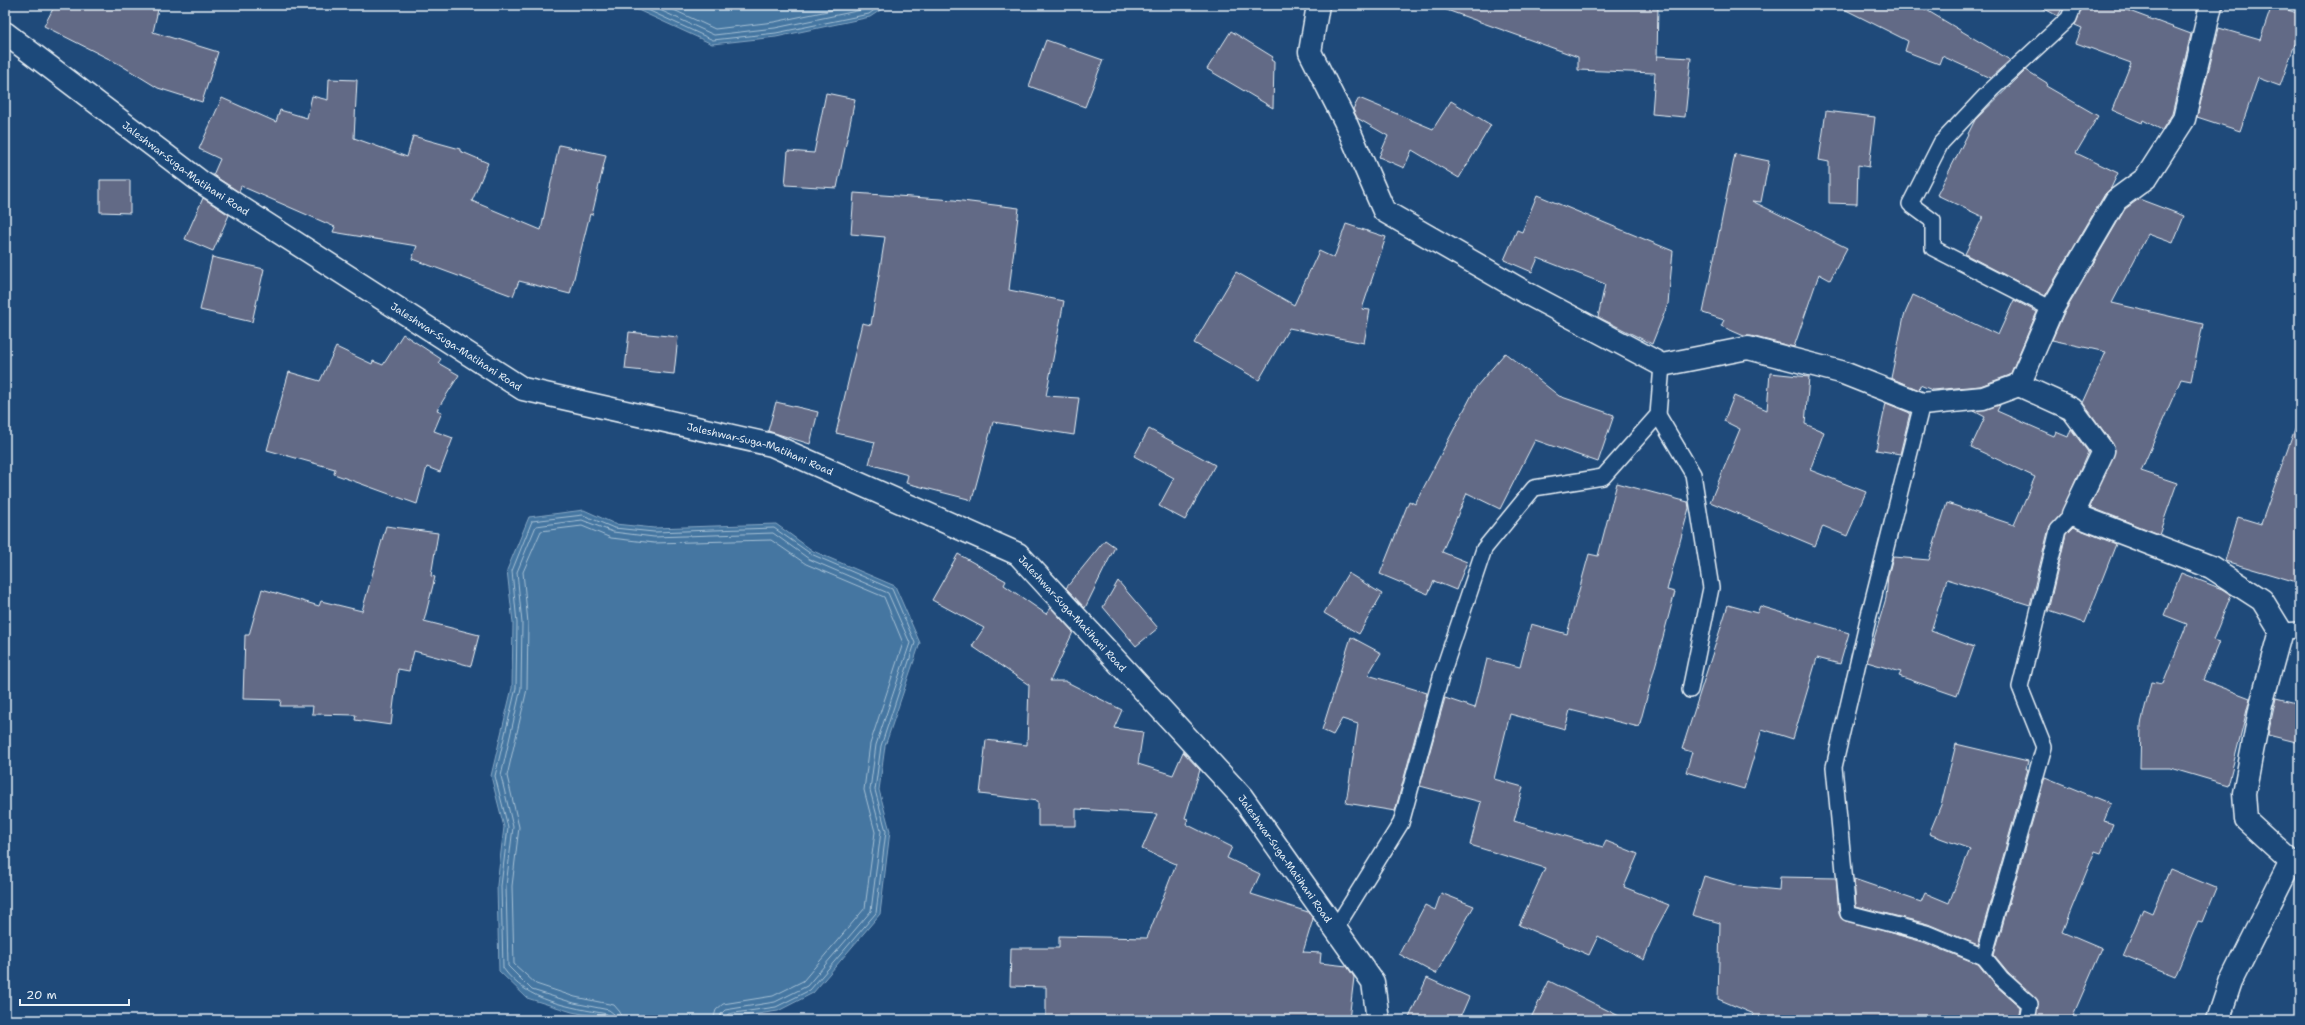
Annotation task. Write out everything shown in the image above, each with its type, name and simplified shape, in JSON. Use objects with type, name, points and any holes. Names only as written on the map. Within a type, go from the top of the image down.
[{"type":"street","points":[[1318,5],[1310,52],[1345,121],[1384,211],[1530,295],[1662,365],[1748,348],[1841,372],[1922,404],[1983,398],[2019,385],[2072,409],[2103,451],[2073,514],[2211,567],[2262,600],[2290,631],[2261,705],[2244,793],[2246,820],[2295,863],[2231,981],[2218,1020]]},
{"type":"street","points":[[2019,385],[2052,309],[2116,200],[2146,178],[2184,119],[2211,5]]},
{"type":"street","name":"Jaleshwar-Suga-Matihani Road","points":[[5,33],[201,182],[523,389],[772,445],[1018,554],[1242,797],[1373,982],[1378,1020]]},
{"type":"lane","points":[[2052,309],[1933,248],[1933,221],[1910,204],[1941,143],[1991,90],[2069,18],[2074,5]]},
{"type":"lane","points":[[1662,365],[1658,415],[1693,474],[1711,588],[1690,690]]},
{"type":"lane","points":[[1922,404],[1868,619],[1834,767],[1841,855],[1848,913],[1926,933],[1984,957],[2000,978],[2030,1004],[2027,1020]]},
{"type":"lane","points":[[1335,929],[1401,823],[1441,678],[1484,549],[1534,488],[1603,477],[1658,415]]},
{"type":"lane","points":[[1984,957],[2044,747],[2020,686],[2058,530],[2073,514]]},
{"type":"water","points":[[627,5],[888,5],[870,17],[776,37],[712,44]]},
{"type":"water","points":[[584,510],[615,524],[654,528],[776,524],[813,551],[895,586],[920,643],[885,746],[879,790],[890,831],[880,914],[813,993],[778,1011],[716,1020],[615,1020],[572,1012],[527,998],[499,971],[497,885],[504,827],[491,776],[512,688],[513,623],[507,570],[529,517]]},
{"type":"building","points":[[55,5],[159,5],[153,32],[218,52],[202,102],[158,88],[119,64],[44,26]]},
{"type":"building","points":[[1445,5],[1658,5],[1657,56],[1691,58],[1685,117],[1652,114],[1655,73],[1578,70],[1578,57],[1444,9]]},
{"type":"building","points":[[1836,5],[1918,5],[2010,60],[1990,78],[1942,56],[1939,64],[1905,51],[1908,41]]},
{"type":"building","points":[[2037,5],[2064,5],[2058,16]]},
{"type":"building","points":[[2083,5],[2113,5],[2191,34],[2172,114],[2162,130],[2143,120],[2142,123],[2112,110],[2131,63],[2076,43],[2082,28],[2075,25]]},
{"type":"building","points":[[2272,5],[2300,14],[2300,46],[2295,44],[2280,86],[2258,78],[2240,131],[2197,117],[2219,28],[2260,40]]},
{"type":"building","points":[[1231,31],[1273,57],[1271,60],[1274,62],[1273,108],[1207,69]]},
{"type":"building","points":[[1046,40],[1103,60],[1085,107],[1029,86]]},
{"type":"building","points":[[2026,70],[2047,83],[2046,86],[2098,116],[2076,153],[2118,173],[2111,188],[2105,194],[2045,296],[1965,254],[1983,217],[1937,195],[1975,120]]},
{"type":"building","points":[[329,79],[357,80],[354,138],[407,157],[413,136],[460,149],[460,151],[488,163],[472,201],[541,230],[559,145],[606,155],[592,215],[590,214],[570,294],[519,281],[513,296],[412,259],[417,246],[333,232],[335,227],[241,186],[239,192],[213,175],[220,159],[199,149],[222,98],[276,122],[280,110],[307,118],[312,96],[328,100]]},
{"type":"building","points":[[826,93],[855,99],[837,188],[785,185],[788,151],[814,153]]},
{"type":"building","points":[[1359,98],[1433,129],[1451,101],[1491,125],[1459,178],[1412,150],[1404,168],[1379,157],[1388,136],[1357,118],[1353,109]]},
{"type":"building","points":[[1826,111],[1875,117],[1869,167],[1858,165],[1857,204],[1829,203],[1829,162],[1819,160]]},
{"type":"building","points":[[1735,154],[1769,161],[1761,202],[1752,201],[1847,248],[1830,280],[1819,274],[1794,347],[1751,336],[1744,336],[1721,326],[1724,320],[1703,313]]},
{"type":"building","points":[[100,180],[130,180],[130,213],[100,212]]},
{"type":"building","points":[[854,193],[954,200],[1019,208],[1009,290],[1064,301],[1046,396],[1079,398],[1074,435],[993,422],[972,500],[906,483],[908,475],[869,464],[875,442],[836,433],[862,323],[871,325],[885,237],[851,234]]},
{"type":"building","points":[[1537,195],[1673,251],[1668,304],[1652,344],[1598,317],[1605,284],[1538,258],[1532,272],[1504,260],[1517,230],[1522,232]]},
{"type":"building","points":[[203,198],[229,215],[213,251],[185,239]]},
{"type":"building","points":[[2139,199],[2184,216],[2173,243],[2148,234],[2112,303],[2203,324],[2191,381],[2181,379],[2141,471],[2177,483],[2159,534],[2090,507],[2115,450],[2113,444],[2083,403],[2106,352],[2052,340],[2063,315],[2125,209]]},
{"type":"building","points":[[1346,224],[1386,237],[1362,309],[1370,310],[1364,343],[1289,328],[1259,380],[1194,343],[1236,272],[1294,305],[1319,251],[1334,258]]},
{"type":"building","points":[[212,257],[264,269],[252,322],[200,310]]},
{"type":"building","points":[[1913,295],[1998,335],[2014,300],[2037,312],[2010,375],[1980,386],[1932,390],[1920,385],[1919,390],[1891,378],[1904,316]]},
{"type":"building","points":[[629,332],[678,337],[674,374],[625,369]]},
{"type":"building","points":[[403,334],[441,359],[438,363],[459,375],[437,410],[442,412],[434,431],[453,438],[440,472],[427,467],[417,504],[334,474],[335,469],[267,450],[289,372],[320,381],[336,347],[372,364],[373,361],[383,365]]},
{"type":"building","points":[[1505,353],[1559,396],[1614,415],[1598,462],[1535,440],[1500,509],[1467,493],[1442,552],[1467,562],[1456,590],[1434,581],[1428,594],[1380,574],[1409,501],[1415,504],[1476,387]]},
{"type":"building","points":[[1770,373],[1809,377],[1805,424],[1824,432],[1810,470],[1866,492],[1847,536],[1823,526],[1815,546],[1710,502],[1740,429],[1724,421],[1734,396],[1767,410]]},
{"type":"building","points":[[776,402],[818,412],[810,444],[768,431]]},
{"type":"building","points":[[1886,403],[1910,413],[1900,454],[1876,450]]},
{"type":"building","points":[[2000,405],[1997,411],[2054,436],[2056,432],[2068,437],[2071,429],[2088,452],[2061,514],[2049,528],[2030,605],[1947,579],[1931,631],[1974,647],[1957,696],[1899,676],[1901,672],[1867,662],[1886,598],[1888,576],[1893,557],[1929,560],[1947,503],[2014,525],[2035,477],[1971,447],[1985,417],[1974,411]]},
{"type":"building","points":[[2296,426],[2300,427],[2300,583],[2225,561],[2238,517],[2261,524]]},
{"type":"building","points":[[1149,429],[1215,465],[1185,520],[1159,506],[1174,478],[1134,456]]},
{"type":"building","points":[[1617,483],[1688,502],[1689,508],[1667,590],[1675,592],[1639,727],[1570,710],[1565,729],[1510,714],[1494,779],[1523,787],[1514,821],[1603,847],[1606,841],[1638,854],[1624,887],[1669,905],[1654,933],[1644,960],[1598,936],[1589,955],[1519,925],[1545,868],[1470,845],[1481,802],[1420,786],[1445,698],[1475,708],[1487,659],[1520,667],[1531,624],[1567,634],[1589,554],[1598,556]]},
{"type":"building","points":[[386,526],[438,533],[431,576],[435,577],[424,621],[479,635],[471,666],[414,651],[409,671],[398,669],[391,725],[355,720],[356,715],[312,714],[313,706],[280,706],[281,700],[243,699],[245,635],[249,635],[262,589],[319,606],[321,601],[362,611]]},
{"type":"building","points":[[2073,527],[2116,544],[2085,623],[2048,611],[2066,534]]},
{"type":"building","points":[[1105,540],[1115,547],[1085,608],[1066,588]]},
{"type":"building","points":[[958,554],[1006,581],[1004,585],[1046,614],[1051,608],[1073,632],[1050,681],[1065,681],[1122,710],[1114,728],[1143,732],[1138,764],[1173,775],[1183,752],[1200,770],[1185,818],[1188,819],[1186,824],[1232,847],[1227,858],[1260,874],[1251,894],[1308,912],[1313,919],[1303,952],[1321,953],[1320,963],[1347,966],[1354,977],[1349,1020],[1046,1020],[1046,987],[1010,986],[1011,948],[1059,948],[1059,936],[1147,938],[1176,864],[1142,849],[1157,814],[1076,809],[1076,826],[1038,826],[1038,801],[980,794],[986,740],[1027,745],[1029,685],[972,646],[984,628],[932,600]]},
{"type":"building","points":[[1348,573],[1382,594],[1359,634],[1324,613]]},
{"type":"building","points":[[2181,573],[2222,589],[2231,595],[2213,640],[2219,642],[2203,680],[2250,698],[2228,785],[2170,768],[2140,768],[2141,724],[2151,682],[2163,684],[2187,624],[2164,615]]},
{"type":"building","points":[[1118,581],[1158,628],[1136,646],[1103,607]]},
{"type":"building","points":[[1728,605],[1757,613],[1760,606],[1849,633],[1840,664],[1817,658],[1793,739],[1762,729],[1744,789],[1686,772],[1692,752],[1682,749]]},
{"type":"building","points":[[1351,637],[1381,653],[1368,675],[1427,693],[1395,811],[1346,803],[1358,724],[1342,719],[1333,735],[1322,730]]},
{"type":"building","points":[[2276,698],[2300,704],[2300,743],[2268,735]]},
{"type":"building","points":[[1956,744],[2028,761],[2026,769],[2028,769],[1978,945],[1928,924],[1856,906],[1854,879],[1921,902],[1925,893],[1949,903],[1970,849],[1929,834],[1941,805]]},
{"type":"building","points":[[2045,777],[2111,804],[2104,821],[2113,824],[2101,853],[2095,851],[2062,932],[2102,949],[2071,1020],[2036,1020],[2038,1001],[2008,972],[1994,955]]},
{"type":"building","points":[[2170,869],[2216,888],[2202,922],[2198,921],[2175,976],[2123,955],[2143,909],[2152,913]]},
{"type":"building","points":[[1704,876],[1739,886],[1779,890],[1780,877],[1836,878],[1839,914],[1842,919],[1923,942],[1978,964],[1995,985],[2020,1007],[2018,1020],[1752,1020],[1754,1014],[1718,999],[1720,923],[1692,915]]},
{"type":"building","points":[[1441,893],[1474,906],[1436,974],[1399,954],[1425,905],[1435,910]]},
{"type":"building","points":[[1427,978],[1469,997],[1459,1020],[1408,1020]]},
{"type":"building","points":[[1549,981],[1627,1020],[1530,1020]]}]
